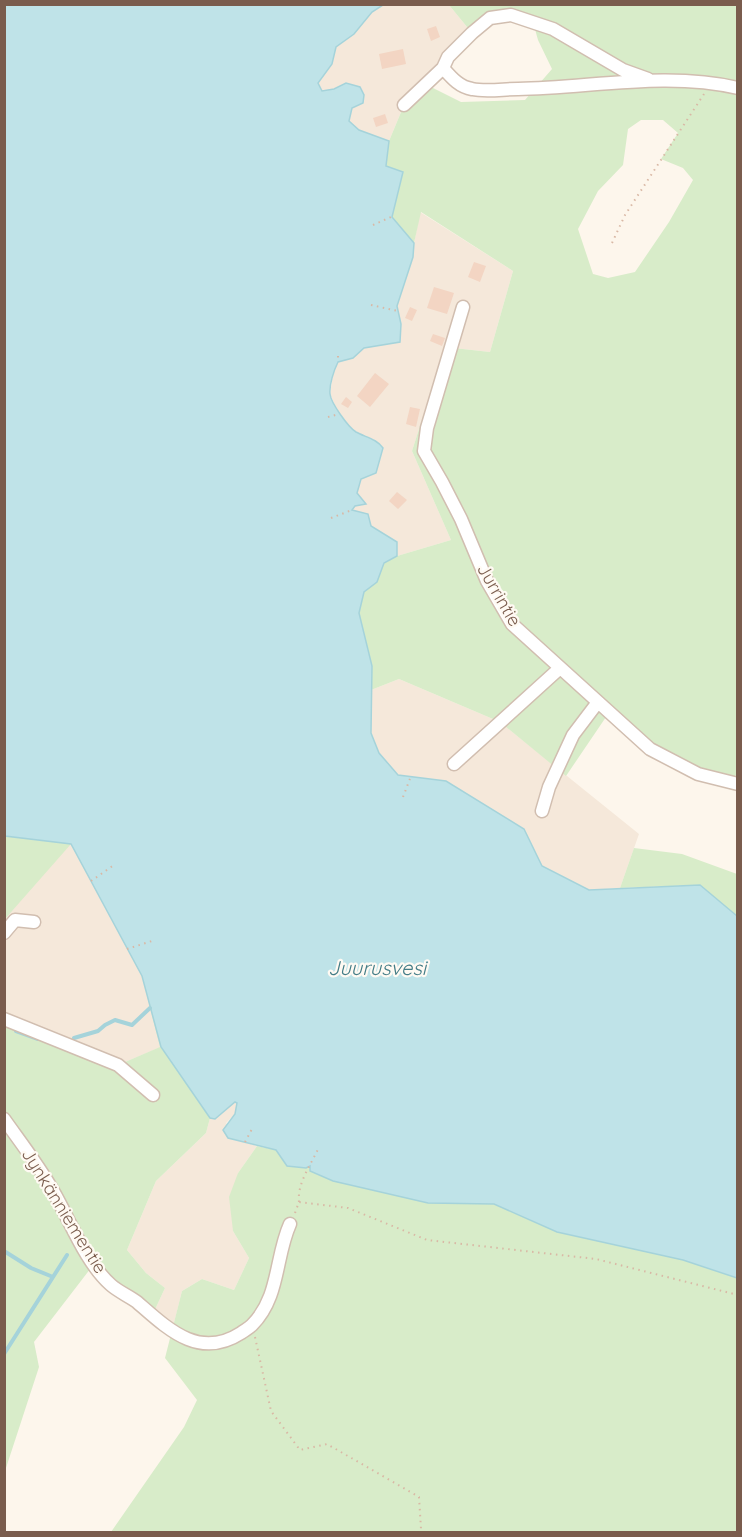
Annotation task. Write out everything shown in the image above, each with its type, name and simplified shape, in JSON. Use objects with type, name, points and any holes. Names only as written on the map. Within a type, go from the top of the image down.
[{"type":"street","points":[[404,105],[443,68],[448,57],[490,18],[512,15],[553,29],[623,70],[652,81]]},
{"type":"street","points":[[443,68],[455,81],[471,89],[652,81],[712,82],[738,88]]},
{"type":"street","name":"Jurrintie","points":[[463,307],[427,428],[424,452],[461,519],[487,581],[512,624],[650,748],[698,774],[738,784]]},
{"type":"street","points":[[454,764],[560,668]]},
{"type":"street","points":[[542,811],[549,787],[573,735],[598,702]]},
{"type":"street","points":[[4,933],[15,920],[34,922]]},
{"type":"street","points":[[7,1024],[118,1065],[153,1095]]},
{"type":"street","name":"Jynkänniementie","points":[[4,1119],[53,1191],[94,1263],[110,1284],[136,1301],[172,1331],[194,1340],[208,1344],[227,1342],[252,1326],[269,1302],[279,1268],[284,1239],[290,1224]]},
{"type":"path","points":[[612,243],[625,215],[712,82]]},
{"type":"path","points":[[374,225],[392,217]]},
{"type":"path","points":[[371,305],[398,311]]},
{"type":"path","points":[[338,356],[338,362]]},
{"type":"path","points":[[328,417],[339,414]]},
{"type":"path","points":[[331,518],[352,510]]},
{"type":"path","points":[[404,797],[411,776]]},
{"type":"path","points":[[91,881],[114,866]]},
{"type":"path","points":[[127,949],[155,940]]},
{"type":"path","points":[[245,1142],[253,1126]]},
{"type":"path","points":[[290,1224],[299,1202],[298,1192],[319,1147]]},
{"type":"path","points":[[299,1202],[348,1208],[427,1240],[596,1259],[738,1295]]},
{"type":"path","points":[[252,1326],[272,1411],[300,1450],[327,1444],[419,1497],[421,1529],[424,1533]]},
{"type":"shaded area","points":[[383,5],[449,5],[472,33],[404,105],[389,141],[359,130],[349,121],[352,108],[346,83],[334,89],[322,91],[318,83],[332,64],[336,47],[354,34],[372,12]]},
{"type":"shaded area","points":[[420,212],[513,271],[490,352],[445,347],[412,451],[451,540],[397,556],[396,542],[352,510],[361,479],[376,473],[379,443],[353,431],[339,414],[330,394],[334,369],[338,362],[353,358],[364,348],[400,342],[401,324],[397,306],[413,257]]},
{"type":"shaded area","points":[[399,679],[500,722],[639,834],[620,888],[589,890],[542,866],[524,829],[446,781],[398,775],[379,753],[371,733],[371,690]]},
{"type":"shaded area","points":[[4,836],[71,844],[142,976],[161,1047],[118,1065],[5,1019]]},
{"type":"shaded area","points":[[235,1101],[237,1103],[235,1114],[226,1123],[245,1142],[257,1146],[238,1173],[233,1231],[249,1258],[234,1290],[202,1279],[182,1291],[172,1331],[152,1316],[165,1288],[146,1273],[127,1250],[156,1181],[206,1133],[210,1118],[218,1116]]},
{"type":"green space","points":[[449,5],[737,5],[737,775],[724,781],[650,749],[612,714],[606,717],[566,776],[500,722],[399,679],[371,690],[372,666],[359,613],[364,592],[377,582],[384,563],[397,556],[451,540],[412,451],[445,347],[490,352],[513,271],[421,212],[414,243],[391,217],[403,172],[386,166],[389,141],[404,105],[425,84],[461,102],[525,100],[552,69],[538,40],[533,22],[490,18],[472,33]],"holes":[[[641,120],[663,120],[678,133],[661,159],[683,168],[693,180],[669,222],[635,272],[608,278],[593,274],[578,229],[598,191],[623,165],[628,129]]]},
{"type":"green space","points":[[5,836],[71,844],[5,919]]},
{"type":"green space","points":[[634,848],[682,854],[737,874],[737,916],[700,885],[620,888]]},
{"type":"green space","points":[[155,953],[210,1118],[206,1133],[156,1181],[127,1250],[146,1273],[165,1288],[152,1316],[94,1264],[34,1342],[39,1367],[5,1471],[4,1019],[118,1065],[160,1047],[142,976],[134,961]]},
{"type":"green space","points":[[257,1146],[276,1150],[287,1166],[306,1168],[310,1166],[428,1203],[494,1204],[557,1232],[737,1258],[737,1532],[111,1532],[184,1427],[197,1400],[165,1358],[182,1291],[202,1279],[234,1290],[249,1258],[233,1231],[229,1197],[238,1173]]},
{"type":"water","name":"Juurusvesi","points":[[5,4],[383,5],[372,12],[354,34],[336,47],[332,64],[318,83],[322,91],[334,89],[346,83],[360,87],[364,95],[363,103],[352,108],[349,121],[359,130],[389,141],[386,166],[403,172],[392,217],[414,243],[413,257],[397,306],[401,324],[400,342],[364,348],[353,358],[338,362],[330,390],[333,403],[349,425],[356,432],[378,442],[383,448],[376,473],[361,479],[357,493],[366,504],[355,506],[352,510],[368,514],[371,526],[397,542],[397,556],[384,563],[377,582],[364,592],[359,613],[372,666],[371,733],[379,753],[398,775],[446,781],[524,829],[542,866],[589,890],[700,885],[737,916],[737,1278],[683,1260],[557,1232],[494,1204],[428,1203],[333,1181],[310,1171],[310,1166],[306,1168],[287,1166],[276,1150],[228,1138],[223,1130],[235,1114],[237,1103],[235,1102],[215,1119],[210,1118],[161,1047],[142,976],[71,844],[5,836]]},
{"type":"building","points":[[436,26],[440,37],[431,41],[427,29]]},
{"type":"building","points":[[403,49],[406,64],[382,69],[379,54]]},
{"type":"building","points":[[385,114],[388,123],[376,127],[373,118]]},
{"type":"building","points":[[474,262],[486,266],[480,282],[468,277]]},
{"type":"building","points":[[434,287],[454,293],[447,314],[427,308]]},
{"type":"building","points":[[410,307],[417,310],[412,321],[405,318]]},
{"type":"building","points":[[433,334],[445,338],[442,346],[430,341]]},
{"type":"building","points":[[375,373],[389,384],[370,407],[357,396]]},
{"type":"building","points":[[346,397],[352,402],[348,408],[341,404]]},
{"type":"building","points":[[410,407],[420,409],[416,427],[406,424]]},
{"type":"building","points":[[397,492],[407,500],[398,509],[389,501]]},
{"type":"waterway","points":[[74,1038],[98,1031],[115,1020],[132,1025],[150,1008]]},
{"type":"waterway","points":[[16,1031],[38,1039]]},
{"type":"waterway","points":[[4,1251],[31,1268],[53,1277]]},
{"type":"waterway","points":[[4,1354],[67,1255]]}]
